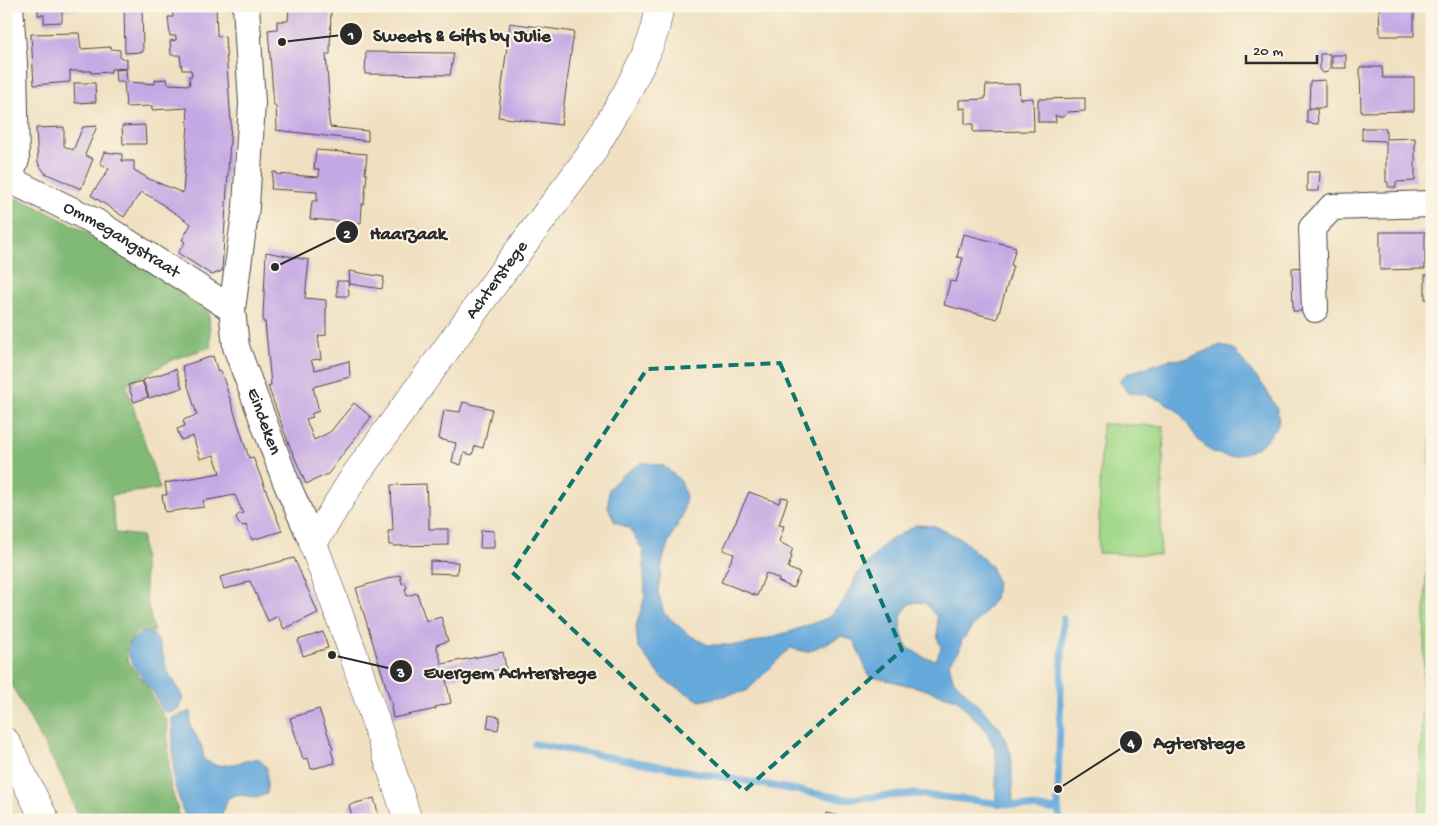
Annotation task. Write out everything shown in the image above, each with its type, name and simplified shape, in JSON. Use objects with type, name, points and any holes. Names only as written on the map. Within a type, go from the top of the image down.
[{"type":"street","points":[[8,178],[16,160],[14,63],[10,6]]},
{"type":"street","name":"Eindeken","points":[[246,6],[252,103],[246,207],[232,309],[236,347],[286,482],[313,543],[353,653],[408,820]]},
{"type":"street","name":"Achterstege","points":[[313,543],[356,474],[589,157],[626,94],[646,54],[655,30],[660,6]]},
{"type":"street","name":"Ommegangstraat","points":[[8,178],[96,222],[232,309]]},
{"type":"street","points":[[1315,309],[1312,228],[1332,207],[1432,204]]},
{"type":"street","points":[[6,742],[45,820]]},
{"type":"highlighted area","points":[[780,363],[902,650],[744,791],[512,572],[647,369]]},
{"type":"green space","points":[[6,195],[31,204],[100,239],[208,304],[211,347],[174,359],[126,385],[160,489],[111,495],[116,533],[142,536],[146,596],[154,632],[138,632],[132,638],[126,647],[127,660],[148,688],[167,722],[170,785],[181,820],[80,820],[62,777],[6,675]]},
{"type":"green space","points":[[1432,381],[1432,820],[1419,820]]},
{"type":"green space","points":[[1102,424],[1164,426],[1160,555],[1098,553]]},
{"type":"water","points":[[1221,345],[1233,349],[1265,388],[1277,409],[1279,421],[1275,430],[1260,446],[1231,457],[1214,453],[1199,441],[1179,412],[1162,401],[1142,394],[1128,393],[1119,381],[1126,374],[1168,360],[1185,359]]},
{"type":"water","points":[[643,462],[664,466],[681,481],[686,497],[682,516],[668,543],[663,559],[658,592],[664,613],[689,635],[708,645],[745,645],[827,618],[843,602],[858,573],[887,542],[916,525],[935,526],[963,540],[991,566],[997,582],[995,599],[962,640],[959,652],[949,663],[953,679],[1000,728],[1011,753],[1013,804],[996,803],[996,751],[985,729],[956,699],[869,676],[854,641],[842,636],[807,652],[790,648],[747,691],[700,701],[664,680],[638,647],[636,626],[645,596],[643,550],[629,528],[615,522],[608,507],[609,489],[621,476]],"holes":[[[925,603],[937,617],[938,639],[941,648],[936,660],[923,657],[907,647],[901,632],[901,616],[909,604]]]},
{"type":"water","points":[[142,633],[153,634],[160,644],[167,671],[183,699],[180,708],[170,712],[163,711],[130,659],[129,645],[133,639]]},
{"type":"water","points":[[191,711],[190,725],[202,747],[204,760],[217,766],[258,758],[267,768],[267,794],[258,797],[236,795],[228,798],[222,813],[224,820],[188,820],[174,783],[172,718]]},
{"type":"building","points":[[38,6],[77,6],[77,10],[62,10],[62,22],[44,23],[44,15],[38,15]]},
{"type":"building","points":[[124,6],[142,6],[143,52],[125,53]]},
{"type":"building","points":[[172,6],[216,6],[217,35],[219,37],[225,36],[231,123],[222,271],[212,275],[178,253],[185,242],[182,240],[191,224],[153,198],[141,192],[124,217],[91,195],[109,169],[100,163],[104,152],[122,154],[122,161],[134,161],[134,170],[149,179],[183,193],[188,124],[187,108],[152,110],[152,106],[126,107],[124,82],[116,82],[115,70],[126,69],[127,82],[155,84],[155,80],[167,79],[168,84],[190,85],[189,76],[192,76],[191,70],[182,70],[180,55],[171,55],[170,41],[176,40],[176,36],[170,36],[168,17],[173,17]]},
{"type":"building","points":[[289,6],[331,6],[330,54],[326,54],[330,127],[368,131],[368,141],[276,130],[276,106],[274,106],[268,30],[277,29],[277,21],[288,21]]},
{"type":"building","points":[[1379,6],[1414,6],[1414,36],[1380,36]]},
{"type":"building","points":[[510,23],[574,32],[561,125],[498,117]]},
{"type":"building","points":[[79,33],[81,49],[111,47],[111,49],[120,50],[120,58],[127,59],[127,68],[111,69],[111,72],[70,71],[70,82],[34,85],[31,34]]},
{"type":"building","points":[[366,52],[454,53],[450,75],[365,74]]},
{"type":"building","points":[[1320,54],[1330,54],[1330,68],[1328,72],[1323,73],[1320,69]]},
{"type":"building","points":[[1332,55],[1346,55],[1346,68],[1332,68]]},
{"type":"building","points":[[1360,67],[1382,67],[1383,78],[1414,78],[1414,111],[1361,112]]},
{"type":"building","points":[[1325,80],[1325,108],[1309,108],[1310,81]]},
{"type":"building","points":[[74,83],[95,83],[96,102],[75,103]]},
{"type":"building","points":[[1019,84],[1020,99],[1033,98],[1034,131],[973,132],[973,124],[965,124],[965,108],[959,109],[959,100],[985,99],[986,85]]},
{"type":"building","points":[[1085,98],[1085,111],[1067,112],[1062,117],[1055,115],[1056,122],[1038,122],[1038,99]]},
{"type":"building","points":[[1307,109],[1317,109],[1318,124],[1307,123]]},
{"type":"building","points":[[145,125],[146,144],[123,144],[122,126]]},
{"type":"building","points":[[97,126],[85,155],[93,159],[81,189],[45,173],[38,163],[36,128],[64,127],[64,146],[73,150],[83,127]]},
{"type":"building","points":[[1362,128],[1386,128],[1386,139],[1415,138],[1415,181],[1396,182],[1396,187],[1388,187],[1388,182],[1386,182],[1386,141],[1362,140]]},
{"type":"building","points":[[316,150],[367,154],[365,174],[367,174],[361,223],[310,219],[312,201],[317,201],[317,192],[271,189],[273,172],[276,172],[276,174],[319,177],[319,169],[314,169]]},
{"type":"building","points":[[1307,172],[1320,172],[1319,191],[1307,191]]},
{"type":"building","points":[[1380,232],[1425,232],[1425,269],[1380,270]]},
{"type":"building","points":[[963,234],[1016,247],[1011,265],[1013,266],[997,319],[944,305],[950,281],[956,282],[963,258],[957,257]]},
{"type":"building","points":[[266,252],[309,260],[305,298],[326,300],[326,335],[318,336],[321,359],[311,360],[315,370],[349,361],[350,377],[313,387],[319,411],[311,414],[313,417],[306,419],[314,440],[330,432],[354,403],[371,417],[328,474],[306,484],[288,442],[268,386],[271,385],[265,322],[263,322]]},
{"type":"building","points":[[1304,267],[1305,311],[1293,311],[1292,268]]},
{"type":"building","points":[[349,271],[384,277],[382,289],[350,284]]},
{"type":"building","points":[[1425,275],[1432,275],[1432,299],[1425,299]]},
{"type":"building","points":[[337,281],[348,281],[349,296],[337,296]]},
{"type":"building","points":[[213,356],[218,372],[221,371],[249,458],[253,457],[282,531],[252,540],[246,525],[239,524],[236,517],[243,513],[235,495],[203,501],[204,507],[165,512],[162,495],[167,495],[165,483],[220,473],[214,455],[200,459],[193,436],[181,440],[177,429],[185,426],[183,420],[197,415],[182,366]]},
{"type":"building","points":[[176,369],[182,388],[149,398],[143,380]]},
{"type":"building","points":[[142,381],[148,397],[134,402],[128,385]]},
{"type":"building","points":[[463,402],[492,409],[483,448],[475,446],[472,455],[464,453],[461,465],[452,462],[456,443],[439,439],[444,410],[460,412]]},
{"type":"building","points":[[426,484],[427,505],[429,505],[429,529],[448,529],[448,545],[389,545],[388,531],[393,531],[391,485]]},
{"type":"building","points":[[749,492],[779,503],[781,497],[788,498],[779,525],[784,526],[779,542],[793,549],[788,568],[800,573],[793,588],[766,573],[757,596],[721,582],[734,554],[723,550]]},
{"type":"building","points":[[481,530],[494,531],[494,548],[480,548]]},
{"type":"building","points":[[294,558],[318,613],[284,629],[278,616],[268,621],[250,581],[224,589],[220,577]]},
{"type":"building","points":[[430,561],[458,562],[457,574],[430,573]]},
{"type":"building","points":[[400,575],[402,584],[405,582],[407,588],[405,589],[407,596],[417,593],[426,621],[441,617],[448,641],[436,645],[442,664],[503,652],[506,668],[446,680],[451,703],[435,707],[436,709],[393,718],[392,706],[356,588]]},
{"type":"building","points":[[323,632],[328,648],[303,656],[298,640]]},
{"type":"building","points":[[319,709],[333,749],[331,750],[335,763],[311,769],[308,758],[303,759],[290,718]]},
{"type":"building","points":[[489,715],[500,717],[498,730],[487,728]]},
{"type":"building","points":[[374,798],[380,820],[353,820],[349,805]]},
{"type":"building","points":[[826,813],[844,817],[843,820],[824,820]]},
{"type":"waterway","points":[[1060,820],[1058,789],[1063,619]]},
{"type":"waterway","points":[[535,744],[846,799],[916,794],[1058,810]]},
{"type":"place","name":"Sweets & Gifts by Julie","points":[[282,42]]},
{"type":"place","name":"Haarzaak","points":[[275,267]]},
{"type":"place","name":"Evergem Achterstege","points":[[332,655]]},
{"type":"place","name":"Agterstege","points":[[1058,789]]}]
